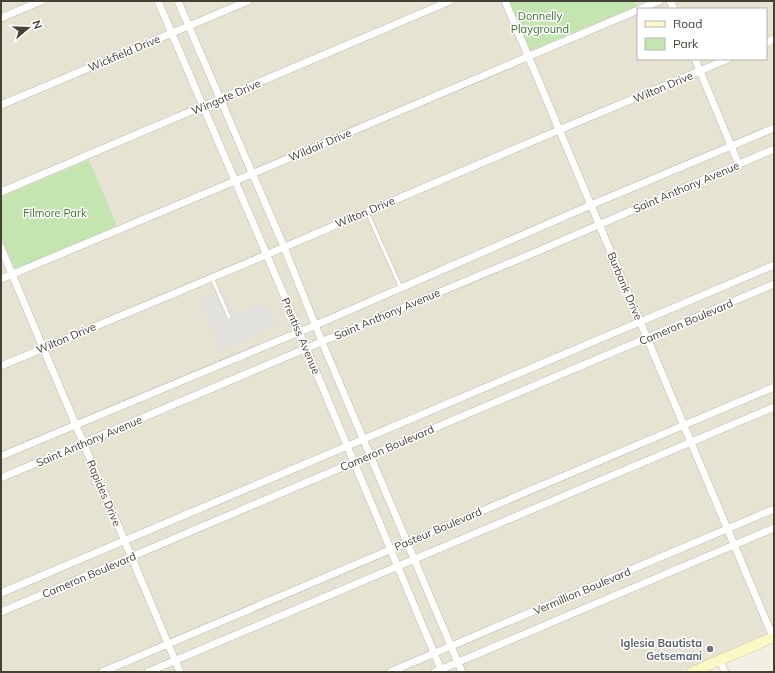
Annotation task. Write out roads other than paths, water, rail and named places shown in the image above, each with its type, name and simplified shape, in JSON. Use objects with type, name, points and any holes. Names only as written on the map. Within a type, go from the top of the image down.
[{"type":"main road","points":[[692,672],[774,637]]},
{"type":"street","points":[[1,18],[41,1]]},
{"type":"street","name":"Prentiss Avenue","points":[[158,1],[398,566],[440,671]]},
{"type":"street","name":"Prentiss Avenue","points":[[178,1],[284,247],[322,342],[462,672]]},
{"type":"street","name":"Wickfield Drive","points":[[1,106],[248,1]]},
{"type":"street","name":"Wingate Drive","points":[[1,192],[450,1]]},
{"type":"street","name":"Burbank Drive","points":[[505,1],[774,637]]},
{"type":"street","name":"Wildair Drive","points":[[643,8],[659,1]]},
{"type":"street","name":"Wildair Drive","points":[[1,279],[637,11]]},
{"type":"street","points":[[695,60],[739,165]]},
{"type":"street","name":"Wilton Drive","points":[[1,366],[726,60]]},
{"type":"street","name":"Saint Anthony Avenue","points":[[1,456],[316,325],[591,205],[774,128]]},
{"type":"street","name":"Saint Anthony Avenue","points":[[1,478],[600,225],[774,149]]},
{"type":"street","name":"Rapides Drive","points":[[1,248],[180,672]]},
{"type":"street","name":"Cameron Boulevard","points":[[1,593],[774,265]]},
{"type":"street","name":"Cameron Boulevard","points":[[1,612],[774,284]]},
{"type":"street","name":"Pasteur Boulevard","points":[[102,672],[774,387]]},
{"type":"street","name":"Pasteur Boulevard","points":[[148,672],[774,407]]},
{"type":"street","name":"Vermillion Boulevard","points":[[390,672],[774,509]]},
{"type":"street","name":"Vermillion Boulevard","points":[[440,671],[774,528]]},
{"type":"street","points":[[720,660],[725,672]]},
{"type":"lane","points":[[367,211],[402,288]]},
{"type":"lane","points":[[212,277],[229,317]]},
{"type":"place","name":"Iglesia Bautista Getsemani","points":[[710,649]]},
{"type":"park label","name":"Donnelly Playground","points":[[540,22]]},
{"type":"park label","name":"Filmore Park","points":[[55,213]]}]
